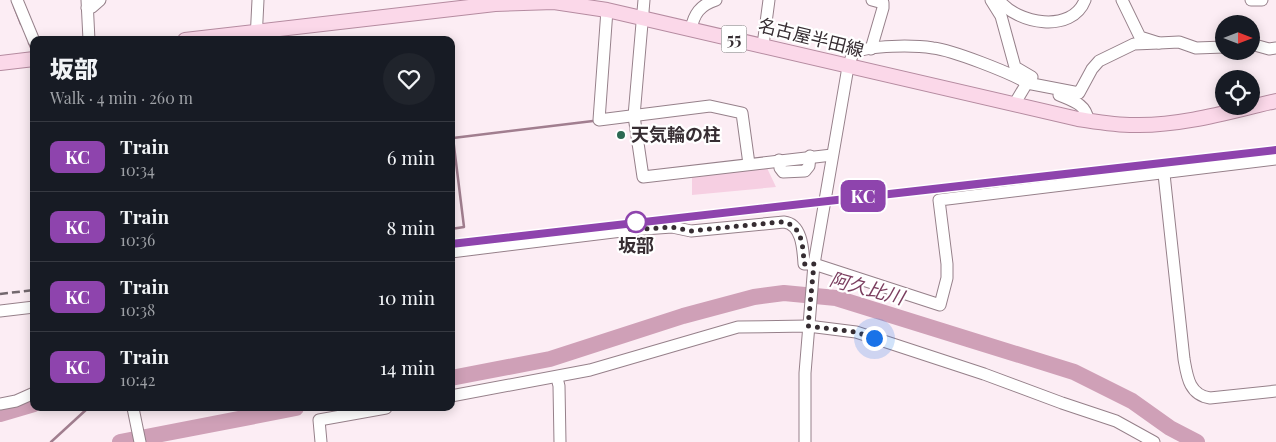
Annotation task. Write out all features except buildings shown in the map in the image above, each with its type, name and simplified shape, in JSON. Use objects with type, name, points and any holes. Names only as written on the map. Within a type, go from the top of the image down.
[{"type":"main road","name":"名古屋半田線","points":[[243,36],[495,4],[554,1],[607,10],[763,45],[848,67],[1088,120],[1139,125],[1169,123],[1276,101]]},
{"type":"main road","points":[[0,63],[30,59]]},
{"type":"street","points":[[17,0],[32,36]]},
{"type":"street","points":[[87,4],[92,7],[100,0]]},
{"type":"street","points":[[257,35],[258,0]]},
{"type":"street","points":[[644,0],[634,116],[643,177],[810,156],[832,155]]},
{"type":"street","points":[[691,29],[694,15],[708,3],[716,0]]},
{"type":"street","points":[[763,45],[769,0]]},
{"type":"street","points":[[870,49],[883,8],[882,3],[872,0]]},
{"type":"street","points":[[991,0],[1001,16],[1015,67],[1051,91],[1082,106],[1087,112],[1088,120]]},
{"type":"street","points":[[999,0],[1003,6],[1025,18],[1047,22],[1070,18],[1078,12],[1085,0]]},
{"type":"street","points":[[1122,0],[1140,37],[1159,43]]},
{"type":"street","points":[[87,4],[89,36]]},
{"type":"street","points":[[607,10],[599,120],[710,106],[742,113],[748,164]]},
{"type":"street","points":[[805,442],[808,322],[814,264],[848,67],[853,53],[870,49],[934,48],[1013,75],[1027,83],[1079,93],[1092,69],[1099,61],[1134,44],[1179,42],[1202,48],[1215,47]]},
{"type":"street","points":[[1260,46],[1269,49],[1276,48]]},
{"type":"street","points":[[1015,103],[1027,83]]},
{"type":"street","points":[[455,252],[630,230],[672,227],[691,231],[784,222],[793,224],[797,228],[804,264],[814,264],[940,305],[947,278],[947,264],[939,200],[1276,159]]},
{"type":"street","points":[[1164,174],[1184,358],[1190,385],[1200,396],[1210,398],[1276,391]]},
{"type":"street","points":[[0,311],[30,307]]},
{"type":"street","points":[[455,395],[556,378],[607,366],[738,327],[808,322],[856,332],[984,374],[1116,421],[1154,442]]},
{"type":"street","points":[[556,378],[559,386],[560,442]]},
{"type":"street","points":[[0,404],[16,401],[30,395]]},
{"type":"street","points":[[134,411],[140,442]]},
{"type":"street","points":[[321,442],[319,420],[369,411]]},
{"type":"shaded area","points":[[767,168],[776,187],[692,195],[692,175]]},
{"type":"waterway","points":[[14,6],[21,24]]},
{"type":"waterway","points":[[455,138],[593,121]]},
{"type":"waterway","points":[[455,154],[464,227],[455,228]]},
{"type":"waterway","name":"阿久比川","points":[[455,377],[550,359],[683,316],[754,297],[784,293],[836,298],[1074,372],[1132,401],[1170,428],[1197,442]]},
{"type":"waterway","points":[[0,414],[30,405]]},
{"type":"waterway","points":[[51,442],[85,411]]},
{"type":"waterway","name":"阿久比川","points":[[120,442],[280,411]]},
{"type":"railway","points":[[455,244],[1276,150]]},
{"type":"railway","points":[[0,294],[30,290]]},
{"type":"train","name":"KC","points":[[455,244],[1276,150]]},
{"type":"place","name":"天気輪の柱","points":[[621,135]]},
{"type":"place","name":"坂部","points":[[636,222]]},
{"type":"route","points":[[636,222],[630,230],[672,227],[691,231],[779,222],[793,224],[797,228],[804,264],[814,264],[808,326],[856,332],[874,338]]}]
